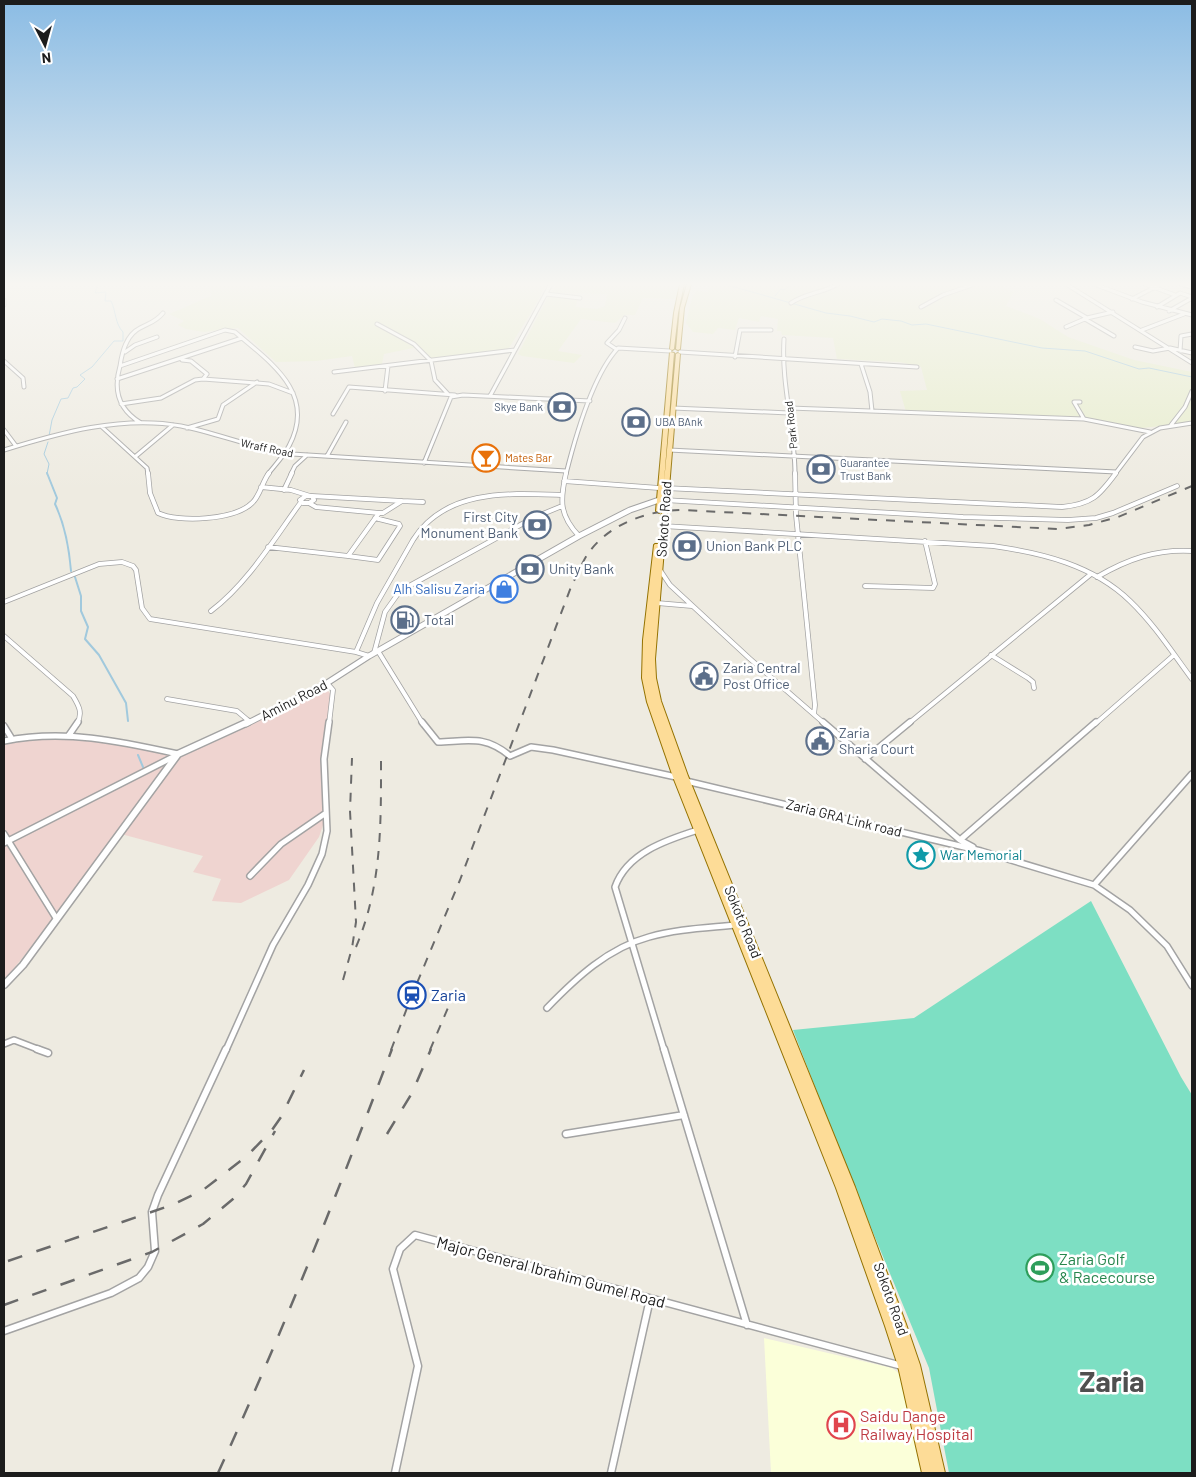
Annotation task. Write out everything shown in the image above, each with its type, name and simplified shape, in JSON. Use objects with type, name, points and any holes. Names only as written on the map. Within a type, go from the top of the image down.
[{"type":"main road","name":"Sokoto Road","points":[[662,488],[669,450],[675,353]]},
{"type":"main road","name":"Sokoto Road","points":[[675,353],[662,488],[663,526],[652,659],[653,689],[698,830],[841,1188],[904,1366],[928,1473]]},
{"type":"main road","name":"Sokoto Road","points":[[662,500],[646,640],[646,678],[651,702],[850,1187],[914,1365],[939,1473]]},
{"type":"street","points":[[120,366],[158,353]]},
{"type":"street","points":[[118,379],[199,353]]},
{"type":"street","points":[[102,427],[147,468],[154,508],[163,517],[202,518],[236,511],[252,503],[260,487],[285,454],[296,427],[297,411],[294,393],[285,379],[258,353]]},
{"type":"street","points":[[423,353],[431,361],[435,380],[448,394]]},
{"type":"street","points":[[334,372],[493,353]]},
{"type":"street","points":[[490,396],[513,353]]},
{"type":"street","points":[[579,536],[573,530],[562,506],[561,495],[566,471],[590,401],[602,373],[614,353]]},
{"type":"street","points":[[694,353],[917,367]]},
{"type":"street","points":[[735,357],[736,353]]},
{"type":"street","name":"Park Road","points":[[784,353],[795,458],[795,496],[815,705],[814,714]]},
{"type":"street","points":[[1177,353],[1192,363]]},
{"type":"street","points":[[123,354],[116,388],[121,404],[130,417],[141,423]]},
{"type":"street","points":[[179,360],[191,361],[207,374],[203,379]]},
{"type":"street","points":[[4,362],[23,378],[24,387]]},
{"type":"street","points":[[861,364],[870,392],[872,411]]},
{"type":"street","points":[[385,391],[388,366]]},
{"type":"street","points":[[121,404],[161,398],[195,380],[203,379],[257,382],[276,385],[294,393]]},
{"type":"street","points":[[187,428],[218,419],[222,405],[257,382]]},
{"type":"street","points":[[333,414],[349,387],[456,396],[590,401]]},
{"type":"street","points":[[1171,426],[1185,407],[1192,391]]},
{"type":"street","points":[[424,463],[448,401],[456,396]]},
{"type":"street","points":[[1080,402],[1074,402],[1082,413],[1084,420]]},
{"type":"street","points":[[673,408],[789,414]]},
{"type":"street","points":[[790,408],[1084,420],[1152,432]]},
{"type":"street","points":[[327,456],[346,422]]},
{"type":"street","points":[[564,481],[795,496],[1036,508],[1076,505],[1095,499],[1146,436],[1171,426],[1192,422]]},
{"type":"street","name":"Wraff Road","points":[[4,450],[102,427],[141,423],[187,428],[285,454],[566,471]]},
{"type":"street","points":[[136,456],[173,425]]},
{"type":"street","points":[[4,430],[16,446]]},
{"type":"street","points":[[1140,431],[1146,436]]},
{"type":"street","points":[[669,450],[795,458],[1116,472]]},
{"type":"street","points":[[284,490],[295,466],[307,455]]},
{"type":"street","points":[[662,500],[963,517],[1068,520],[1104,516],[1177,486]]},
{"type":"street","points":[[260,487],[311,496]]},
{"type":"street","points":[[284,490],[316,507],[379,513],[383,513],[402,501]]},
{"type":"street","points":[[356,652],[380,596],[419,532],[434,519],[454,505],[475,497],[520,494],[561,495]]},
{"type":"street","points":[[211,611],[232,592],[268,547],[301,500],[318,495],[423,502]]},
{"type":"street","points":[[309,503],[314,500],[311,496]]},
{"type":"street","name":"Aminu Road","points":[[4,985],[23,964],[178,754],[250,722],[327,683],[373,653],[579,536],[630,510],[662,500]]},
{"type":"street","points":[[4,602],[99,564],[122,562],[133,566],[136,570],[142,608],[150,618],[356,652],[373,653],[386,608],[391,599],[400,591],[533,518],[562,506]]},
{"type":"street","points":[[348,556],[379,513]]},
{"type":"street","points":[[268,547],[378,560],[400,526],[399,524],[375,518]]},
{"type":"street","points":[[663,526],[993,546],[1051,557],[1097,577],[1119,592],[1129,601],[1174,654],[1192,679]]},
{"type":"street","points":[[865,586],[933,588],[935,584],[925,541]]},
{"type":"street","points":[[1097,577],[1133,557],[1169,550],[1192,551]]},
{"type":"street","points":[[660,570],[664,578],[692,606],[865,759],[960,840],[981,851]]},
{"type":"street","points":[[865,759],[1091,574]]},
{"type":"street","points":[[657,603],[692,606]]},
{"type":"street","points":[[4,636],[25,656],[59,682],[80,704],[81,716],[69,735]]},
{"type":"street","name":"Zaria GRA Link road","points":[[373,653],[420,720],[438,742],[482,740],[498,746],[510,756],[531,747],[553,750],[981,851],[1094,884],[1130,910],[1167,946],[1192,986]]},
{"type":"street","points":[[960,840],[1174,654]]},
{"type":"street","points":[[990,655],[1028,678],[1035,686],[1034,688]]},
{"type":"street","points":[[4,1331],[111,1293],[133,1282],[148,1267],[155,1251],[152,1220],[154,1204],[260,977],[268,954],[318,865],[324,844],[326,813],[324,759],[333,692],[327,683]]},
{"type":"street","points":[[167,699],[237,711],[250,722]]},
{"type":"street","points":[[4,726],[12,738]]},
{"type":"street","points":[[4,741],[35,735],[69,735],[103,738],[178,754]]},
{"type":"street","points":[[6,841],[178,754]]},
{"type":"street","points":[[1094,884],[1192,774]]},
{"type":"street","points":[[250,876],[281,844],[326,813]]},
{"type":"street","points":[[698,830],[652,848],[618,875],[615,887],[747,1325]]},
{"type":"street","points":[[4,834],[6,841],[56,918]]},
{"type":"street","points":[[547,1008],[590,966],[632,943],[648,937],[736,925]]},
{"type":"street","points":[[4,1044],[14,1040],[48,1053]]},
{"type":"street","points":[[566,1134],[684,1115]]},
{"type":"street","name":"Major General Ibrahim Gumel Road","points":[[396,1473],[418,1366],[393,1269],[400,1249],[415,1235],[904,1366]]},
{"type":"street","points":[[611,1473],[650,1299]]},
{"type":"shaded area","points":[[266,353],[389,353],[384,354],[382,364],[355,368],[352,356],[316,361],[276,362]]},
{"type":"shaded area","points":[[424,353],[494,353],[432,362]]},
{"type":"shaded area","points":[[570,353],[582,355],[574,363],[518,354]]},
{"type":"shaded area","points":[[836,353],[1114,353],[1134,360],[1192,372],[1192,426],[1180,424],[1132,429],[1082,420],[906,412],[900,391],[927,390],[921,367],[900,362],[837,359]]},
{"type":"shaded area","points":[[324,687],[331,694],[324,740],[325,819],[319,837],[289,880],[241,903],[212,901],[221,879],[193,872],[203,856],[121,834],[4,981],[4,744],[64,736],[182,752]]},
{"type":"shaded area","name":"Saidu Dange Railway Hospital","points":[[764,1338],[892,1368],[904,1377],[923,1473],[771,1473]]},
{"type":"green space","name":"Zaria Golf & Racecourse","points":[[1091,901],[1192,1095],[1192,1473],[949,1473],[929,1368],[846,1167],[793,1030],[914,1018]]},
{"type":"waterway","points":[[49,436],[52,420],[61,399],[68,398],[73,388],[77,387],[85,379],[80,375],[92,367],[104,353]]},
{"type":"waterway","points":[[1091,353],[1139,369],[1149,368],[1192,377]]},
{"type":"waterway","points":[[47,473],[49,464],[44,454],[48,442]]},
{"type":"waterway","points":[[47,473],[57,498],[55,504],[66,536],[71,571]]},
{"type":"waterway","points":[[75,577],[81,596],[81,611],[88,627],[85,639],[99,655],[126,703],[128,721]]},
{"type":"waterway","points":[[138,755],[143,767]]},
{"type":"railway","points":[[391,1050],[460,880],[571,587],[587,555],[605,535],[642,516],[682,510],[1057,529],[1089,525],[1118,517],[1192,486]]},
{"type":"railway","points":[[343,980],[352,948],[356,922],[350,811],[352,758]]},
{"type":"railway","points":[[356,947],[365,924],[375,878],[380,831],[381,759]]},
{"type":"railway","points":[[430,1050],[453,996]]},
{"type":"railway","points":[[218,1473],[265,1368],[309,1262],[392,1049]]},
{"type":"railway","points":[[387,1134],[412,1093],[431,1049]]},
{"type":"railway","points":[[8,1261],[172,1205],[203,1190],[247,1156],[272,1130],[281,1117],[304,1070]]},
{"type":"railway","points":[[4,1305],[152,1252],[203,1224],[233,1199],[246,1184],[275,1131]]},
{"type":"place","name":"Skye Bank","points":[[562,407]]},
{"type":"place","name":"UBA BAnk","points":[[636,422]]},
{"type":"place","name":"Mates Bar","points":[[486,458]]},
{"type":"place","name":"Guarantee Trust Bank","points":[[821,469]]},
{"type":"place","name":"First City Monument Bank","points":[[537,525]]},
{"type":"place","name":"Union Bank PLC","points":[[687,546]]},
{"type":"place","name":"Unity Bank","points":[[530,569]]},
{"type":"place","name":"Alh Salisu Zaria","points":[[504,589]]},
{"type":"place","name":"Total","points":[[405,620]]},
{"type":"place","name":"Zaria Central Post Office","points":[[704,676]]},
{"type":"place","name":"Zaria Sharia Court","points":[[820,741]]},
{"type":"place","name":"War Memorial","points":[[921,855]]},
{"type":"place","name":"Zaria","points":[[412,995]]},
{"type":"place","name":"Zaria Golf & Racecourse","points":[[1040,1268]]},
{"type":"place","name":"Saidu Dange Railway Hospital","points":[[841,1425]]},
{"type":"district","name":"Zaria","points":[[1112,1382]]}]
